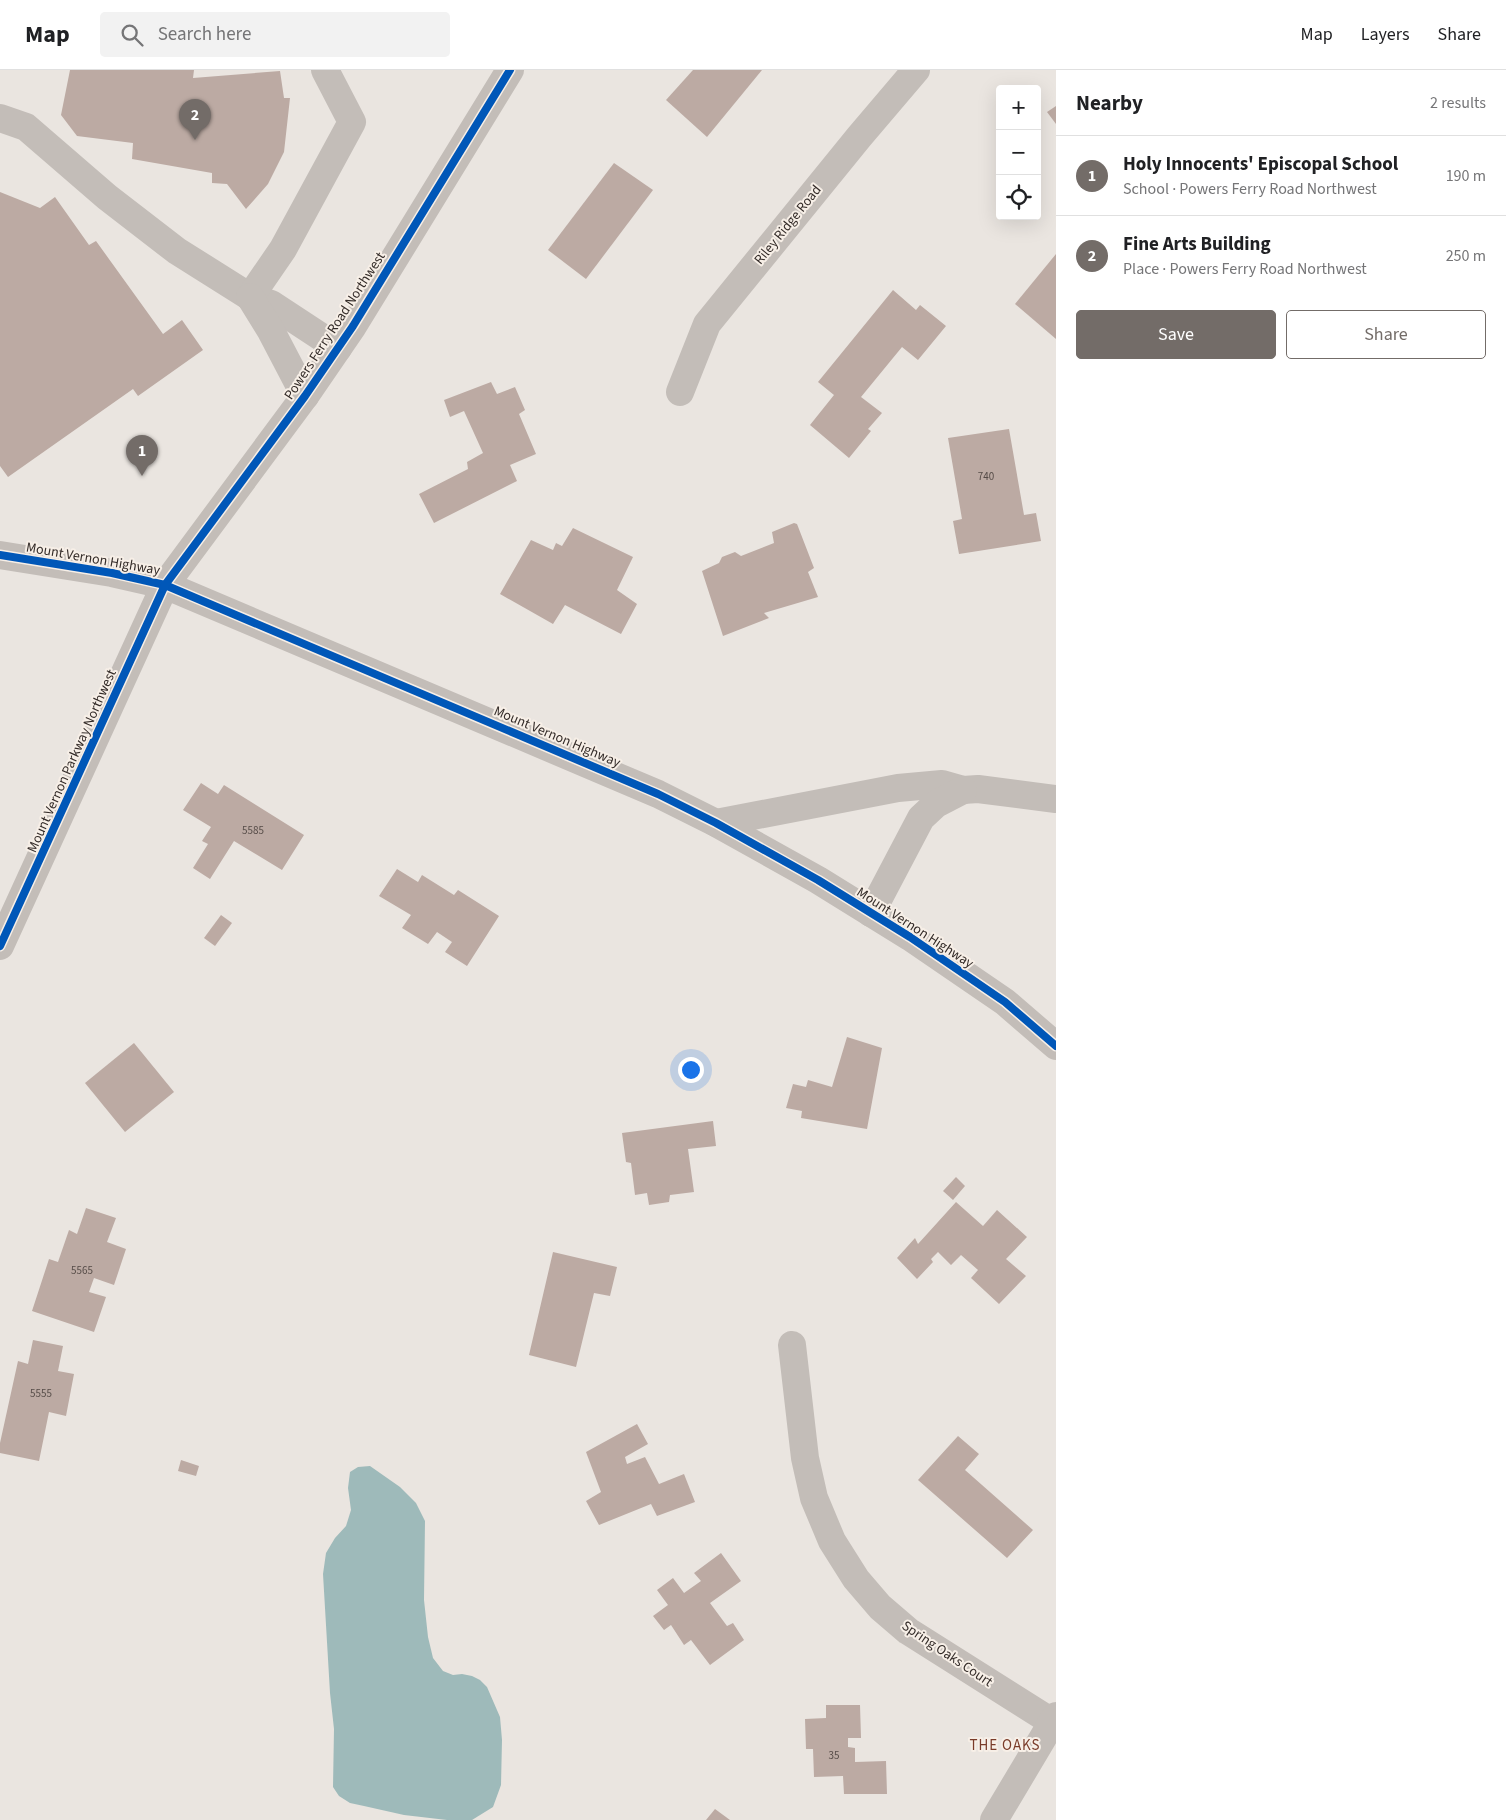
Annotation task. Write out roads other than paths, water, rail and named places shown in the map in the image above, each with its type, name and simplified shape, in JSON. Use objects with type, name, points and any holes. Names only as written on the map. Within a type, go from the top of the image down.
[{"type":"street","points":[[250,297],[283,249],[352,122],[325,70]]},
{"type":"street","name":"Powers Ferry Road Northwest","points":[[165,585],[305,396],[353,326],[510,70]]},
{"type":"street","name":"Riley Ridge Road","points":[[680,392],[707,324],[852,145],[916,70]]},
{"type":"street","points":[[0,118],[26,127],[106,197],[177,251],[250,297],[271,304],[338,348]]},
{"type":"street","points":[[250,297],[272,331],[305,396]]},
{"type":"street","name":"Mount Vernon Highway","points":[[0,555],[112,573],[165,585],[658,794],[716,823],[818,880],[910,937],[1004,1002],[1056,1046]]},
{"type":"street","name":"Mount Vernon Parkway Northwest","points":[[0,946],[165,585]]},
{"type":"street","points":[[716,823],[898,788],[942,784],[963,790],[978,789],[1056,799]]},
{"type":"street","points":[[871,913],[921,818],[936,804],[963,790]]},
{"type":"street","name":"Spring Oaks Court","points":[[792,1345],[805,1458],[814,1498],[832,1540],[856,1579],[880,1607],[908,1631],[1054,1719]]},
{"type":"street","points":[[994,1820],[1054,1719]]},
{"type":"water","points":[[370,1466],[400,1487],[416,1503],[425,1521],[424,1600],[428,1637],[433,1658],[443,1671],[453,1675],[472,1676],[480,1680],[487,1687],[500,1717],[502,1740],[501,1785],[493,1807],[472,1820],[447,1820],[404,1815],[350,1803],[339,1796],[333,1787],[334,1729],[323,1574],[326,1553],[335,1538],[346,1526],[351,1510],[348,1488],[350,1472],[358,1467]]},
{"type":"place","name":"Fine Arts Building","points":[[195,140]]},
{"type":"place","name":"Holy Innocents' Episcopal School","points":[[142,476]]},
{"type":"district","name":"THE OAKS","points":[[1005,1745]]}]
